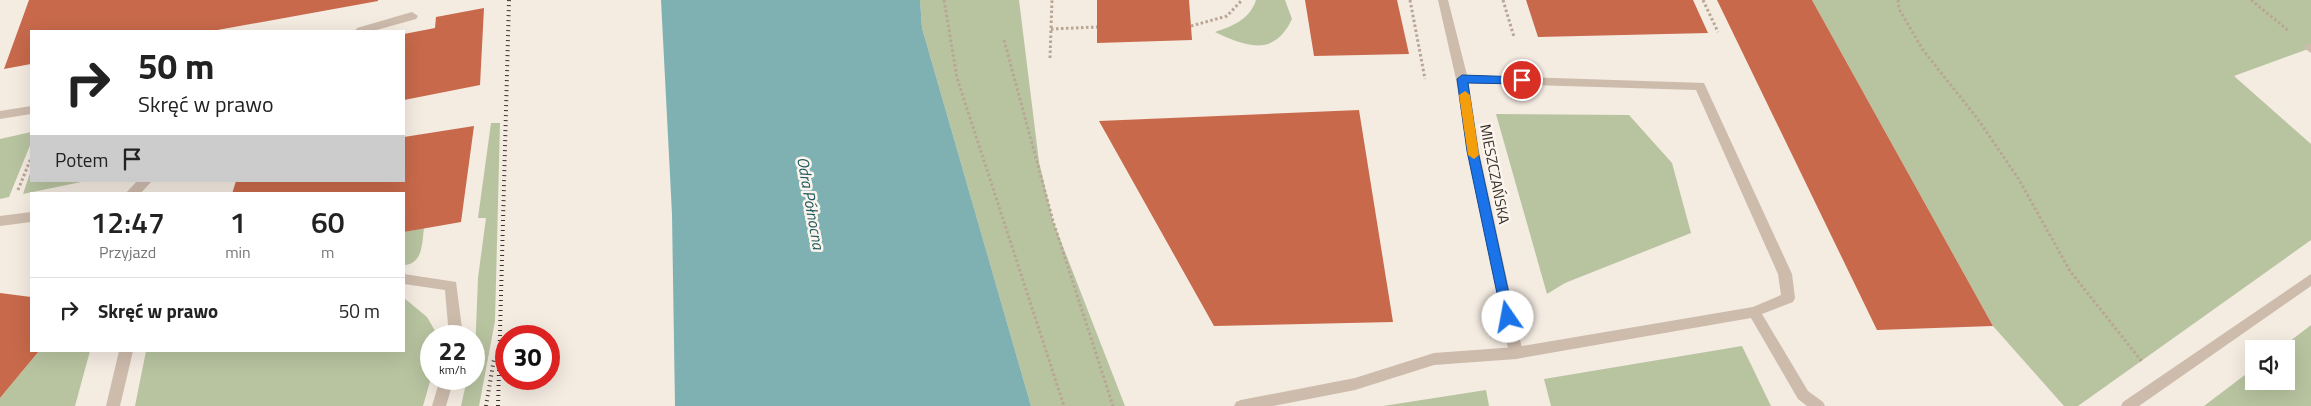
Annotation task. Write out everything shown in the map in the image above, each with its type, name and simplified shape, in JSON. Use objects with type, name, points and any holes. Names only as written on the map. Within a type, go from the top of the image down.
[{"type":"street","name":"MIESZCZAŃSKA","points":[[1442,0],[1462,79],[1473,151],[1516,354]]},
{"type":"street","points":[[364,30],[412,16]]},
{"type":"street","points":[[1241,406],[1355,384],[1434,359],[1516,354],[1754,312],[1788,298],[1785,274],[1700,86],[1462,79]]},
{"type":"street","points":[[0,115],[30,110]]},
{"type":"street","points":[[133,192],[145,182]]},
{"type":"street","points":[[0,221],[30,217]]},
{"type":"street","points":[[2128,406],[2311,278]]},
{"type":"street","points":[[405,279],[451,286],[455,325]]},
{"type":"street","points":[[1754,312],[1802,395],[1818,406]]},
{"type":"street","points":[[113,406],[126,352]]},
{"type":"street","points":[[439,406],[444,390]]},
{"type":"path","points":[[944,0],[957,78],[1064,406]]},
{"type":"path","points":[[1050,58],[1052,0]]},
{"type":"path","points":[[1191,26],[1224,17],[1239,8],[1242,0]]},
{"type":"path","points":[[1410,0],[1425,79]]},
{"type":"path","points":[[1503,0],[1514,38]]},
{"type":"path","points":[[1703,0],[1718,32]]},
{"type":"path","points":[[1898,0],[1899,8],[1923,50],[1976,118],[2018,178],[2070,271],[2133,353],[2163,383]]},
{"type":"path","points":[[2251,0],[2311,48]]},
{"type":"path","points":[[1051,29],[1097,27]]},
{"type":"path","points":[[1004,40],[1052,221],[1113,406]]},
{"type":"green space","points":[[920,0],[1019,0],[1039,162],[1053,221],[1125,406],[1031,406],[922,28]]},
{"type":"green space","points":[[1256,0],[1285,0],[1292,19],[1285,31],[1277,39],[1268,44],[1249,44],[1238,42],[1215,32],[1240,21],[1250,12]]},
{"type":"green space","points":[[1812,0],[2311,0],[2311,48],[2234,76],[2311,144],[2311,240],[2078,406],[2064,406],[1993,326]]},
{"type":"green space","points":[[1496,114],[1629,115],[1672,163],[1691,233],[1565,283],[1547,294]]},
{"type":"green space","points":[[491,123],[500,123],[495,321],[485,374],[485,325],[476,325],[478,278],[486,218],[478,218]]},
{"type":"green space","points":[[30,132],[30,145],[9,197],[0,199],[0,139]]},
{"type":"green space","points":[[30,173],[30,182],[81,182],[30,192],[23,194]]},
{"type":"green space","points":[[424,228],[422,246],[418,257],[415,261],[405,265],[405,232]]},
{"type":"green space","points":[[405,299],[427,317],[432,325],[420,325],[420,390],[428,390],[423,406],[135,406],[146,352],[405,352]]},
{"type":"green space","points":[[2311,325],[2311,406],[2204,406],[2245,375],[2245,390],[2295,390],[2295,340],[2292,340]]},
{"type":"green space","points":[[1742,346],[1771,406],[1551,406],[1544,379]]},
{"type":"green space","points":[[38,352],[90,352],[75,406],[0,406],[0,398]]},
{"type":"green space","points":[[465,390],[482,390],[479,406],[461,406]]},
{"type":"green space","points":[[1486,390],[1489,406],[1383,406]]},
{"type":"water","name":"Odra Północna","points":[[661,0],[920,0],[922,28],[1031,406],[675,406],[672,214]]},
{"type":"building","points":[[29,0],[378,0],[218,30],[30,30],[30,64],[4,69]]},
{"type":"building","points":[[1097,0],[1189,0],[1192,40],[1097,43]]},
{"type":"building","points":[[1305,0],[1397,0],[1409,54],[1314,56]]},
{"type":"building","points":[[1526,0],[1693,0],[1708,33],[1538,37]]},
{"type":"building","points":[[1717,0],[1812,0],[1993,326],[1877,330]]},
{"type":"building","points":[[484,8],[480,85],[405,100],[405,34],[435,28],[436,17]]},
{"type":"building","points":[[1359,110],[1393,322],[1214,326],[1099,121]]},
{"type":"building","points":[[474,126],[461,222],[405,232],[405,192],[233,192],[236,182],[405,182],[405,137]]},
{"type":"building","points":[[0,293],[30,297],[30,352],[38,352],[0,398]]},
{"type":"railway","points":[[498,406],[509,0]]},
{"type":"railway","points":[[486,406],[494,359]]},
{"type":"slow traffic","points":[[1465,95],[1474,155]]},
{"type":"route","points":[[1508,317],[1473,151],[1462,79],[1522,80]]}]
